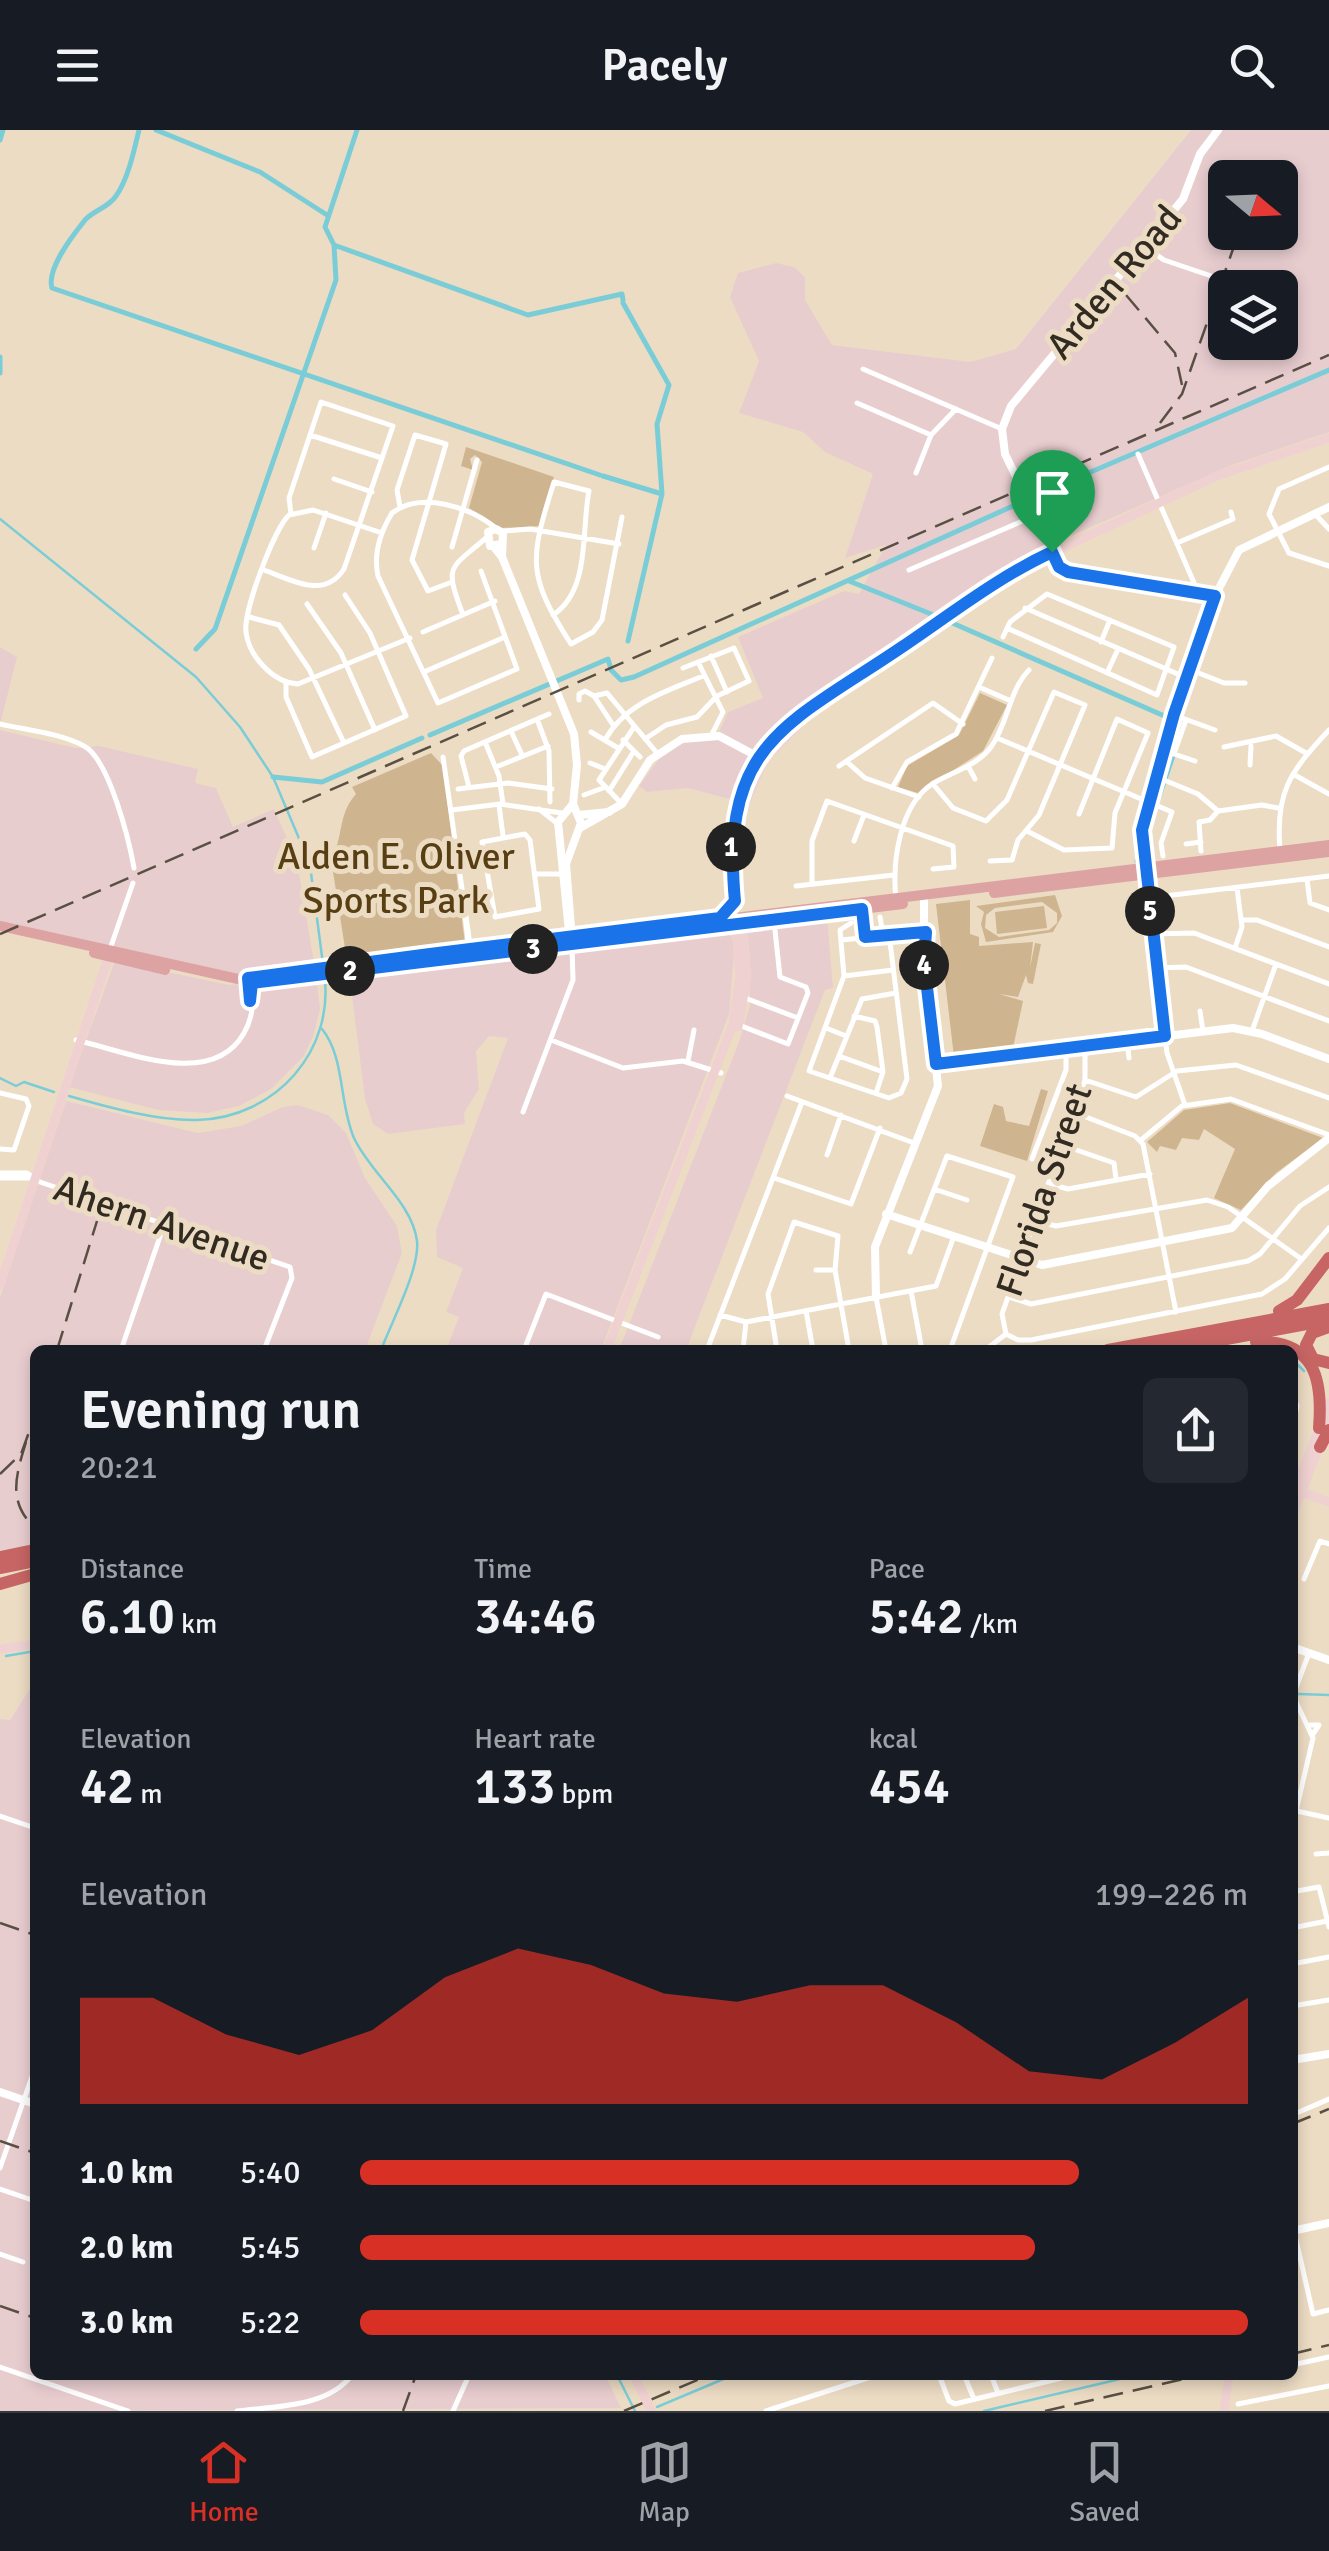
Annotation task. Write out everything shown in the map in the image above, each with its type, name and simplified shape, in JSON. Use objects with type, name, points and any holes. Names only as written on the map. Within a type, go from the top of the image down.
[{"type":"highway","points":[[1279,1311],[1297,1300],[1329,1258]]},
{"type":"highway","points":[[1168,1344],[1279,1311],[1329,1301]]},
{"type":"highway","points":[[1168,1344],[1329,1319]]},
{"type":"highway","points":[[1147,1345],[1190,1335],[1329,1319]]},
{"type":"highway","points":[[1232,1345],[1256,1342],[1329,1319]]},
{"type":"highway","points":[[1172,1345],[1329,1319]]},
{"type":"highway","points":[[1329,1319],[1310,1335],[1306,1345],[1316,1362],[1329,1364]]},
{"type":"highway","points":[[1168,1344],[1190,1335]]},
{"type":"highway","points":[[1256,1342],[1281,1345]]},
{"type":"highway","points":[[1298,1354],[1312,1366],[1321,1390],[1326,1427],[1320,1447]]},
{"type":"highway","points":[[0,1550],[30,1549]]},
{"type":"highway","points":[[0,1558],[30,1550]]},
{"type":"highway","points":[[0,1568],[30,1563]]},
{"type":"highway","points":[[0,1581],[30,1574]]},
{"type":"main road","points":[[718,1072],[738,998],[740,920],[730,860],[734,820],[761,760],[792,718],[1017,569],[1249,463],[1329,438]]},
{"type":"main road","points":[[612,1345],[739,1026],[745,998],[737,839],[743,806],[761,760]]},
{"type":"main road","points":[[570,939],[720,918],[774,921],[896,901],[1329,848]]},
{"type":"main road","points":[[720,918],[735,901]]},
{"type":"main road","points":[[0,929],[219,984],[868,906]]},
{"type":"main road","points":[[0,1286],[108,954]]},
{"type":"main road","points":[[0,1269],[33,1179]]},
{"type":"main road","points":[[1298,1489],[1326,1427],[1329,1403]]},
{"type":"main road","points":[[1298,1489],[1320,1447]]},
{"type":"main road","points":[[1298,1494],[1329,1502]]},
{"type":"main road","points":[[0,1646],[30,1642]]},
{"type":"main road","points":[[633,2380],[646,2407]]},
{"type":"main road","points":[[1222,2411],[1225,2380]]},
{"type":"street","name":"Arden Road","points":[[1002,428],[1016,400],[1185,196],[1200,154],[1218,130]]},
{"type":"street","points":[[1144,246],[1164,260],[1208,275]]},
{"type":"street","points":[[862,369],[1002,428],[1005,454],[1059,567],[1068,572],[1215,596]]},
{"type":"street","points":[[264,570],[316,587],[330,584],[344,569],[393,426],[320,402],[288,498],[291,514]]},
{"type":"street","points":[[857,403],[931,436]]},
{"type":"street","points":[[916,473],[931,436],[956,409]]},
{"type":"street","points":[[400,507],[397,490],[417,434],[448,448],[414,552],[414,568],[428,591],[452,582]]},
{"type":"street","points":[[310,435],[382,458]]},
{"type":"street","points":[[1138,454],[1198,592]]},
{"type":"street","points":[[452,547],[477,460]]},
{"type":"street","points":[[1329,467],[1279,489],[1269,514],[1289,553],[1329,566]]},
{"type":"street","points":[[334,480],[372,492]]},
{"type":"street","points":[[553,615],[572,598],[586,538],[589,491],[556,481],[536,559],[537,585],[553,615],[571,644],[597,628],[619,544],[622,517]]},
{"type":"street","points":[[481,571],[517,669],[438,702],[377,572],[382,532],[389,516],[400,507],[430,503],[463,510],[484,518],[495,539],[567,710],[576,750],[571,811],[578,830],[563,873]]},
{"type":"street","points":[[1186,1105],[1165,1036],[1142,830],[1174,714],[1215,596],[1238,550],[1329,507]]},
{"type":"street","points":[[382,532],[308,509],[291,514],[279,527],[246,632],[251,647],[271,674],[286,684],[314,679],[410,638]]},
{"type":"street","points":[[1177,543],[1233,518],[1231,512]]},
{"type":"street","points":[[314,548],[326,513]]},
{"type":"street","points":[[1315,513],[1329,530]]},
{"type":"street","points":[[909,570],[1034,516]]},
{"type":"street","points":[[463,615],[452,582],[460,557],[478,545],[512,531],[542,531],[619,544]]},
{"type":"street","points":[[527,557],[536,559]]},
{"type":"street","points":[[1003,638],[1007,628],[1025,608],[1047,594],[1174,646],[1157,695],[1007,628]]},
{"type":"street","points":[[286,684],[286,698],[312,757],[406,716],[378,652],[346,595]]},
{"type":"street","points":[[423,632],[495,601]]},
{"type":"street","points":[[307,604],[347,666],[376,730]]},
{"type":"street","points":[[1025,608],[1187,678]]},
{"type":"street","points":[[248,616],[279,625],[314,679],[344,743]]},
{"type":"street","points":[[1101,642],[1110,620]]},
{"type":"street","points":[[425,671],[505,636]]},
{"type":"street","points":[[644,739],[666,725],[697,717],[714,699],[749,681],[734,648],[683,668]]},
{"type":"street","points":[[1107,673],[1118,649]]},
{"type":"street","points":[[711,656],[727,692]]},
{"type":"street","points":[[892,788],[908,762],[956,734],[992,658]]},
{"type":"street","points":[[698,662],[723,713],[711,736]]},
{"type":"street","points":[[896,901],[894,875],[904,829],[919,797],[933,784],[984,756],[1029,670]]},
{"type":"street","points":[[1190,670],[1224,682],[1246,683]]},
{"type":"street","points":[[604,740],[613,725],[640,703],[704,676]]},
{"type":"street","points":[[980,688],[1011,701]]},
{"type":"street","points":[[579,700],[578,694],[585,691],[594,696],[613,725]]},
{"type":"street","points":[[933,784],[953,808],[986,821],[1007,800],[1054,692],[1085,705],[1060,765],[1027,831],[1018,840],[1012,860],[990,861]]},
{"type":"street","points":[[594,696],[607,693],[657,753]]},
{"type":"street","points":[[839,766],[932,703],[963,724]]},
{"type":"street","points":[[469,787],[464,751],[549,714]]},
{"type":"street","points":[[1174,714],[1216,730]]},
{"type":"street","points":[[1027,831],[1064,850],[1114,846],[1114,820],[1148,733],[1117,718],[1078,814]]},
{"type":"street","points":[[538,719],[548,746],[550,802]]},
{"type":"street","points":[[1186,720],[1174,754],[1195,761]]},
{"type":"street","points":[[0,724],[82,744],[98,757],[134,868]]},
{"type":"street","points":[[622,804],[599,780],[634,727]]},
{"type":"street","points":[[511,730],[522,756]]},
{"type":"street","points":[[1280,855],[1278,808],[1306,753],[1329,730]]},
{"type":"street","points":[[591,732],[618,748]]},
{"type":"street","points":[[536,808],[569,834],[578,830],[622,804],[657,753],[682,739],[711,736],[761,760]]},
{"type":"street","points":[[1224,747],[1276,736],[1306,753]]},
{"type":"street","points":[[996,738],[1172,812],[1162,856]]},
{"type":"street","points":[[622,740],[640,758]]},
{"type":"street","points":[[484,742],[500,783],[503,836]]},
{"type":"street","points":[[1250,765],[1252,744]]},
{"type":"street","points":[[496,767],[548,746]]},
{"type":"street","points":[[584,795],[606,790],[634,751]]},
{"type":"street","points":[[443,757],[470,951]]},
{"type":"street","points":[[848,762],[865,778],[919,797]]},
{"type":"street","points":[[590,763],[605,769]]},
{"type":"street","points":[[446,768],[464,765]]},
{"type":"street","points":[[968,766],[975,780]]},
{"type":"street","points":[[1293,774],[1329,794]]},
{"type":"street","points":[[1159,778],[1198,794],[1218,811]]},
{"type":"street","points":[[458,788],[500,783],[552,789]]},
{"type":"street","points":[[812,884],[812,841],[827,801],[953,846],[954,867],[933,869]]},
{"type":"street","points":[[452,810],[501,804],[613,811]]},
{"type":"street","points":[[1201,851],[1199,822],[1210,820],[1218,811],[1260,805],[1278,808]]},
{"type":"street","points":[[523,1112],[573,980],[559,827],[571,811]]},
{"type":"street","points":[[854,840],[864,814]]},
{"type":"street","points":[[1150,834],[1164,836]]},
{"type":"street","points":[[503,836],[529,836],[537,912],[493,916],[482,842],[503,836]]},
{"type":"street","points":[[1186,844],[1201,842]]},
{"type":"street","points":[[534,874],[563,873]]},
{"type":"street","points":[[796,886],[894,875]]},
{"type":"street","points":[[1148,898],[1329,876]]},
{"type":"street","points":[[1307,879],[1310,903],[1329,910]]},
{"type":"street","points":[[108,954],[133,883]]},
{"type":"street","points":[[1236,948],[1241,920],[1237,887]]},
{"type":"street","points":[[885,1345],[876,1297],[874,1247],[914,1143],[936,1100],[936,1064],[924,962],[925,898]]},
{"type":"street","points":[[867,937],[868,906]]},
{"type":"street","points":[[851,923],[841,926],[844,976],[809,1070],[889,1098],[904,1089],[907,1078],[893,970],[880,917]]},
{"type":"street","points":[[1241,920],[1257,920],[1329,947]]},
{"type":"street","points":[[739,1026],[788,1044],[799,1018],[808,990],[780,977],[774,921]]},
{"type":"street","points":[[840,940],[926,932]]},
{"type":"street","points":[[1152,934],[1191,932],[1329,984]]},
{"type":"street","points":[[1252,1031],[1276,964]]},
{"type":"street","points":[[1157,968],[1186,966],[1329,1021]]},
{"type":"street","points":[[844,976],[893,970]]},
{"type":"street","points":[[79,1041],[181,1063],[206,1063],[238,1043],[248,1026],[252,1004],[249,981]]},
{"type":"street","points":[[830,1078],[862,998],[896,993]]},
{"type":"street","points":[[745,998],[799,1018]]},
{"type":"street","points":[[1200,1011],[1203,1031]]},
{"type":"street","points":[[854,1016],[875,1021],[883,1072],[876,1094]]},
{"type":"street","points":[[825,1028],[846,1036]]},
{"type":"street","points":[[688,1061],[694,1030]]},
{"type":"street","points":[[936,1064],[1203,1031],[1252,1031],[1329,1060]]},
{"type":"street","points":[[551,1040],[623,1068],[688,1061],[718,1072]]},
{"type":"street","points":[[1126,1040],[1128,1058]]},
{"type":"street","name":"Florida Street","points":[[1006,1334],[1001,1320],[1084,1080],[1085,1046]]},
{"type":"street","points":[[1032,1159],[1066,1070],[1066,1048]]},
{"type":"street","points":[[838,1056],[883,1072]]},
{"type":"street","points":[[1084,1080],[1136,1096],[1174,1072],[1236,1065],[1329,1098]]},
{"type":"street","points":[[0,1093],[26,1099],[29,1106],[14,1150],[0,1150]]},
{"type":"street","points":[[786,1096],[914,1143]]},
{"type":"street","points":[[886,1214],[1042,1265],[1232,1228],[1268,1186],[1329,1137],[1236,1100],[1186,1105],[1141,1141]]},
{"type":"street","points":[[709,1345],[802,1102]]},
{"type":"street","points":[[1073,1112],[1141,1141]]},
{"type":"street","points":[[828,1155],[841,1115]]},
{"type":"street","points":[[773,1178],[851,1204],[880,1128]]},
{"type":"street","points":[[1141,1141],[1176,1312]]},
{"type":"street","points":[[1062,1146],[1114,1164],[1116,1180]]},
{"type":"street","points":[[910,1252],[947,1156],[1013,1177],[952,1345]]},
{"type":"street","points":[[1049,1184],[1068,1189],[1150,1174]]},
{"type":"street","name":"Ahern Avenue","points":[[0,1176],[33,1179],[293,1270],[266,1345]]},
{"type":"street","points":[[1009,1297],[1031,1304],[1248,1261],[1300,1206],[1329,1187]]},
{"type":"street","points":[[934,1189],[967,1200]]},
{"type":"street","points":[[1037,1221],[1056,1226],[1207,1200],[1243,1217],[1300,1258]]},
{"type":"street","points":[[776,1345],[769,1286],[794,1222],[838,1236],[835,1270],[848,1345]]},
{"type":"street","points":[[124,1345],[164,1224]]},
{"type":"street","points":[[992,1345],[1006,1334],[1030,1340],[1262,1294],[1280,1283],[1329,1228]]},
{"type":"street","points":[[720,1314],[746,1322],[936,1286],[954,1236]]},
{"type":"street","points":[[816,1270],[835,1270]]},
{"type":"street","points":[[911,1291],[921,1345]]},
{"type":"street","points":[[526,1345],[546,1294],[658,1337]]},
{"type":"street","points":[[806,1311],[812,1345]]},
{"type":"street","points":[[744,1345],[746,1322]]},
{"type":"street","points":[[1304,1579],[1320,1541],[1329,1544]]},
{"type":"street","points":[[1298,1648],[1329,1660]]},
{"type":"street","points":[[1298,1680],[1309,1653]]},
{"type":"street","points":[[1298,1705],[1312,1734],[1298,1794]]},
{"type":"street","points":[[1298,1812],[1329,1818]]},
{"type":"street","points":[[0,1816],[30,1826]]},
{"type":"street","points":[[1316,1854],[1329,1853]]},
{"type":"street","points":[[1298,1891],[1319,1887],[1328,1924],[1298,1927]]},
{"type":"street","points":[[1298,1963],[1329,1958]]},
{"type":"street","points":[[1298,2005],[1329,2000]]},
{"type":"street","points":[[1298,2059],[1329,2054]]},
{"type":"street","points":[[0,2168],[30,2083]]},
{"type":"street","points":[[0,2092],[30,2103]]},
{"type":"street","points":[[1298,2112],[1329,2099]]},
{"type":"street","points":[[0,2189],[30,2200]]},
{"type":"street","points":[[1298,2230],[1329,2225]]},
{"type":"street","points":[[1298,2252],[1313,2314],[1329,2310]]},
{"type":"street","points":[[0,2254],[23,2262]]},
{"type":"street","points":[[1298,2364],[1329,2358]]},
{"type":"street","points":[[0,2367],[30,2379]]},
{"type":"street","points":[[34,2380],[106,2408],[128,2411]]},
{"type":"street","points":[[236,2411],[313,2400],[341,2388],[348,2380]]},
{"type":"street","points":[[453,2411],[467,2380]]},
{"type":"street","points":[[766,2411],[861,2380]]},
{"type":"street","points":[[941,2380],[949,2401],[956,2404],[1056,2380]]},
{"type":"street","points":[[966,2380],[974,2399]]},
{"type":"street","points":[[993,2380],[998,2394]]},
{"type":"street","points":[[1238,2404],[1329,2386]]},
{"type":"shaded area","points":[[1191,130],[1329,130],[1329,432],[1232,465],[1014,561],[939,617],[786,716],[770,732],[739,781],[733,800],[688,788],[647,792],[639,786],[664,752],[690,740],[715,741],[728,712],[763,698],[738,637],[844,591],[859,594],[886,545],[845,558],[873,474],[825,452],[803,432],[739,413],[759,361],[730,297],[738,273],[776,263],[794,267],[805,277],[805,300],[832,345],[970,362],[1016,349]]},
{"type":"shaded area","points":[[0,647],[17,657],[0,725]]},
{"type":"shaded area","points":[[0,730],[75,748],[99,746],[198,769],[195,783],[216,788],[233,827],[274,809],[297,861],[315,969],[249,978],[0,926]]},
{"type":"shaded area","points":[[827,917],[833,988],[825,990],[688,1345],[621,1345],[739,1042],[750,1005],[748,929]]},
{"type":"shaded area","points":[[724,931],[733,938],[729,1014],[603,1345],[448,1345],[459,1317],[446,1312],[463,1268],[437,1257],[436,1230],[508,1038],[489,1036],[476,1051],[479,1089],[464,1113],[465,1124],[388,1134],[373,1124],[365,1099],[349,972]]},
{"type":"shaded area","points":[[115,961],[229,985],[316,975],[320,1009],[313,1037],[303,1057],[271,1089],[239,1106],[207,1113],[158,1110],[69,1087]]},
{"type":"shaded area","points":[[66,1101],[198,1133],[241,1126],[283,1107],[298,1105],[328,1115],[346,1133],[365,1178],[397,1226],[402,1253],[367,1345],[30,1345],[30,1547],[0,1550],[0,1298]]},
{"type":"shaded area","points":[[30,1689],[30,2380],[607,2380],[621,2408],[0,2411],[0,1719],[10,1720]]},
{"type":"green space","points":[[466,447],[554,477],[540,526],[501,528],[469,508],[482,462],[475,455],[470,459],[473,470],[461,466]]},
{"type":"green space","points":[[980,693],[1007,705],[983,751],[918,793],[898,787],[907,766],[959,735]]},
{"type":"green space","name":"Alden E. Oliver Sports Park","points":[[431,753],[443,766],[465,944],[347,961],[331,859],[346,810],[356,794],[352,787]]},
{"type":"green space","points":[[1055,895],[1062,916],[1053,932],[986,942],[981,924],[984,912],[976,906]],"holes":[[[1042,902],[1057,913],[1057,923],[1049,930],[999,937],[985,928],[986,915],[995,908]]]},
{"type":"green space","points":[[970,900],[970,934],[979,937],[979,946],[1033,942],[1030,968],[1035,943],[1041,944],[1033,984],[1028,983],[1026,975],[1018,997],[999,994],[1023,1001],[1013,1048],[954,1057],[936,904]]},
{"type":"green space","points":[[1044,906],[1047,928],[997,934],[995,912]]},
{"type":"green space","points":[[1041,1089],[1048,1091],[1027,1161],[980,1146],[994,1104],[1003,1107],[1006,1121],[1029,1126]]},
{"type":"green space","points":[[1230,1103],[1323,1138],[1276,1173],[1241,1210],[1214,1198],[1235,1149],[1204,1129],[1199,1140],[1182,1138],[1176,1150],[1160,1146],[1157,1152],[1147,1142],[1184,1110]]},
{"type":"waterway","points":[[0,140],[3,130]]},
{"type":"waterway","points":[[139,130],[120,189],[109,203],[85,220],[68,243],[53,271],[52,288],[600,475]]},
{"type":"waterway","points":[[156,130],[260,172],[327,215]]},
{"type":"waterway","points":[[357,130],[325,227],[334,245],[528,315],[622,294],[623,300]]},
{"type":"waterway","points":[[196,649],[215,629],[336,280],[334,245]]},
{"type":"waterway","points":[[623,303],[669,385],[657,424],[662,494],[628,641]]},
{"type":"waterway","points":[[0,357],[0,373]]},
{"type":"waterway","points":[[1030,498],[1329,370]]},
{"type":"waterway","points":[[603,476],[662,494]]},
{"type":"waterway","points":[[611,670],[621,680],[634,677],[1024,501]]},
{"type":"waterway","points":[[0,519],[196,677],[240,727],[273,777],[311,873],[323,964]]},
{"type":"waterway","points":[[849,581],[936,616]]},
{"type":"waterway","points":[[950,622],[1169,718],[1181,730]]},
{"type":"waterway","points":[[430,735],[608,659],[610,666]]},
{"type":"waterway","points":[[273,777],[322,782],[422,738]]},
{"type":"waterway","points":[[1137,861],[1175,750]]},
{"type":"waterway","points":[[69,1096],[182,1120],[226,1116],[252,1107],[275,1093],[310,1053],[325,1001],[324,972]]},
{"type":"waterway","points":[[322,1029],[335,1053],[354,1138],[407,1213],[417,1241],[410,1281],[383,1345]]},
{"type":"waterway","points":[[0,1078],[16,1086],[24,1082],[54,1092]]},
{"type":"waterway","points":[[1298,1365],[1304,1371]]},
{"type":"waterway","points":[[6,1656],[30,1652]]},
{"type":"waterway","points":[[1298,1694],[1329,1695]]},
{"type":"waterway","points":[[620,2380],[635,2411]]},
{"type":"waterway","points":[[657,2407],[721,2380]]},
{"type":"waterway","points":[[984,2411],[1116,2380]]},
{"type":"railway","points":[[1160,423],[1182,394],[1233,250]]},
{"type":"railway","points":[[1126,295],[1175,353],[1182,385]]},
{"type":"railway","points":[[0,934],[1329,355]]},
{"type":"railway","points":[[59,1345],[97,1221]]},
{"type":"railway","points":[[0,1474],[21,1454],[30,1430]]},
{"type":"railway","points":[[26,1442],[16,1488],[20,1508],[30,1522]]},
{"type":"railway","points":[[0,1923],[30,1933]]},
{"type":"railway","points":[[1298,2122],[1329,2109]]},
{"type":"railway","points":[[0,2141],[30,2151]]},
{"type":"railway","points":[[0,2306],[30,2316]]},
{"type":"railway","points":[[1298,2353],[1329,2345]]},
{"type":"railway","points":[[403,2411],[414,2380]]},
{"type":"railway","points":[[624,2411],[697,2380]]},
{"type":"railway","points":[[1045,2411],[1179,2380]]},
{"type":"route","points":[[1052,552],[1017,569],[853,677],[792,718],[774,737],[751,770],[740,797],[731,839],[735,901],[720,918],[472,948],[430,954],[422,962],[252,983],[254,1001],[250,1001],[248,978],[430,954],[424,956],[422,962],[862,909],[865,937],[907,930],[926,932],[924,962],[936,1064],[1165,1036],[1142,830],[1165,758],[1174,714],[1215,596],[1068,572],[1059,567],[1052,552]]}]
